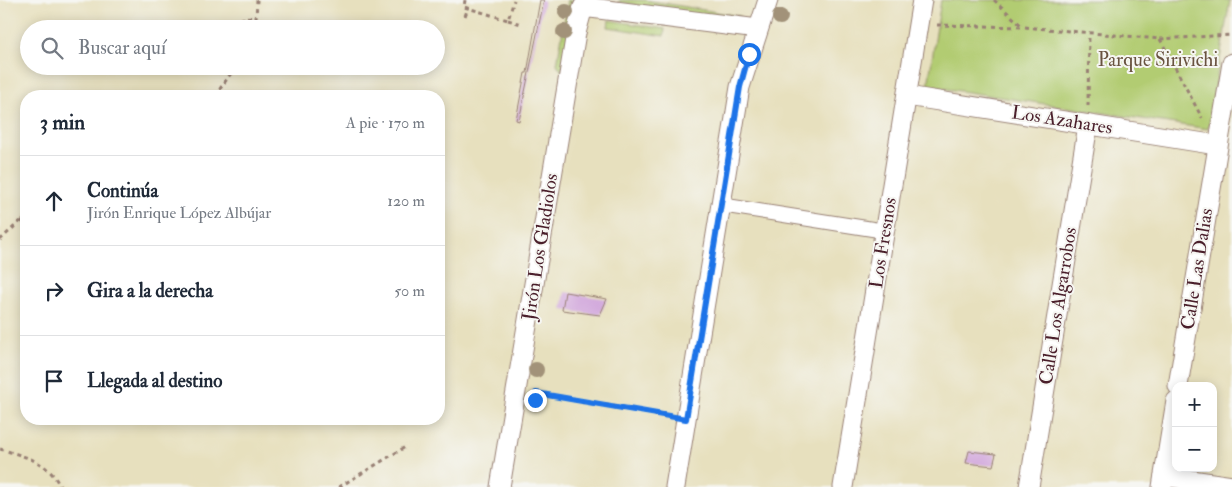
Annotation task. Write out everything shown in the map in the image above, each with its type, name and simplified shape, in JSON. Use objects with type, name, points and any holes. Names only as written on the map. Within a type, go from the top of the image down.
[{"type":"street","points":[[675,487],[740,87],[768,0]]},
{"type":"street","name":"Los Fresnos","points":[[843,487],[922,0]]},
{"type":"street","name":"Jirón Los Gladiolos","points":[[500,487],[576,33],[583,7],[758,29]]},
{"type":"street","name":"Calle Las Dalias","points":[[1179,382],[1232,63]]},
{"type":"street","name":"Los Azahares","points":[[907,96],[1217,145]]},
{"type":"street","name":"Calle Los Algarrobos","points":[[1029,487],[1088,125]]},
{"type":"street","points":[[721,205],[885,231]]},
{"type":"street","points":[[1172,426],[1163,481],[1232,486]]},
{"type":"path","points":[[243,20],[243,17],[256,18],[257,0]]},
{"type":"path","points":[[466,0],[464,7],[521,24]]},
{"type":"path","points":[[508,20],[514,0]]},
{"type":"path","points":[[994,0],[1024,27]]},
{"type":"path","points":[[466,16],[468,8]]},
{"type":"path","points":[[918,25],[1024,27],[1160,39],[1232,35]]},
{"type":"path","points":[[1088,125],[1089,34]]},
{"type":"path","points":[[1160,39],[1217,145]]},
{"type":"path","points":[[219,90],[230,75]]},
{"type":"path","points":[[0,240],[20,221]]},
{"type":"path","points":[[516,396],[535,400],[536,393],[686,419]]},
{"type":"path","points":[[339,487],[407,446]]},
{"type":"path","points":[[0,449],[28,457],[42,465],[57,478],[60,487]]},
{"type":"green space","points":[[568,0],[574,0],[562,72],[557,64]]},
{"type":"green space","points":[[620,0],[645,0],[740,16],[739,23],[618,2]]},
{"type":"green space","name":"Parque Sirivichi","points":[[941,0],[1230,0],[1208,129],[928,86]]},
{"type":"green space","points":[[609,20],[665,29],[664,36],[608,27]]},
{"type":"building","points":[[540,0],[544,0],[519,121],[516,120],[525,73],[527,73]]},
{"type":"building","points":[[565,292],[607,299],[600,315],[562,310]]},
{"type":"building","points":[[969,451],[996,454],[993,466],[966,463]]},
{"type":"route","points":[[535,400],[536,393],[686,419],[740,87],[749,54]]}]
